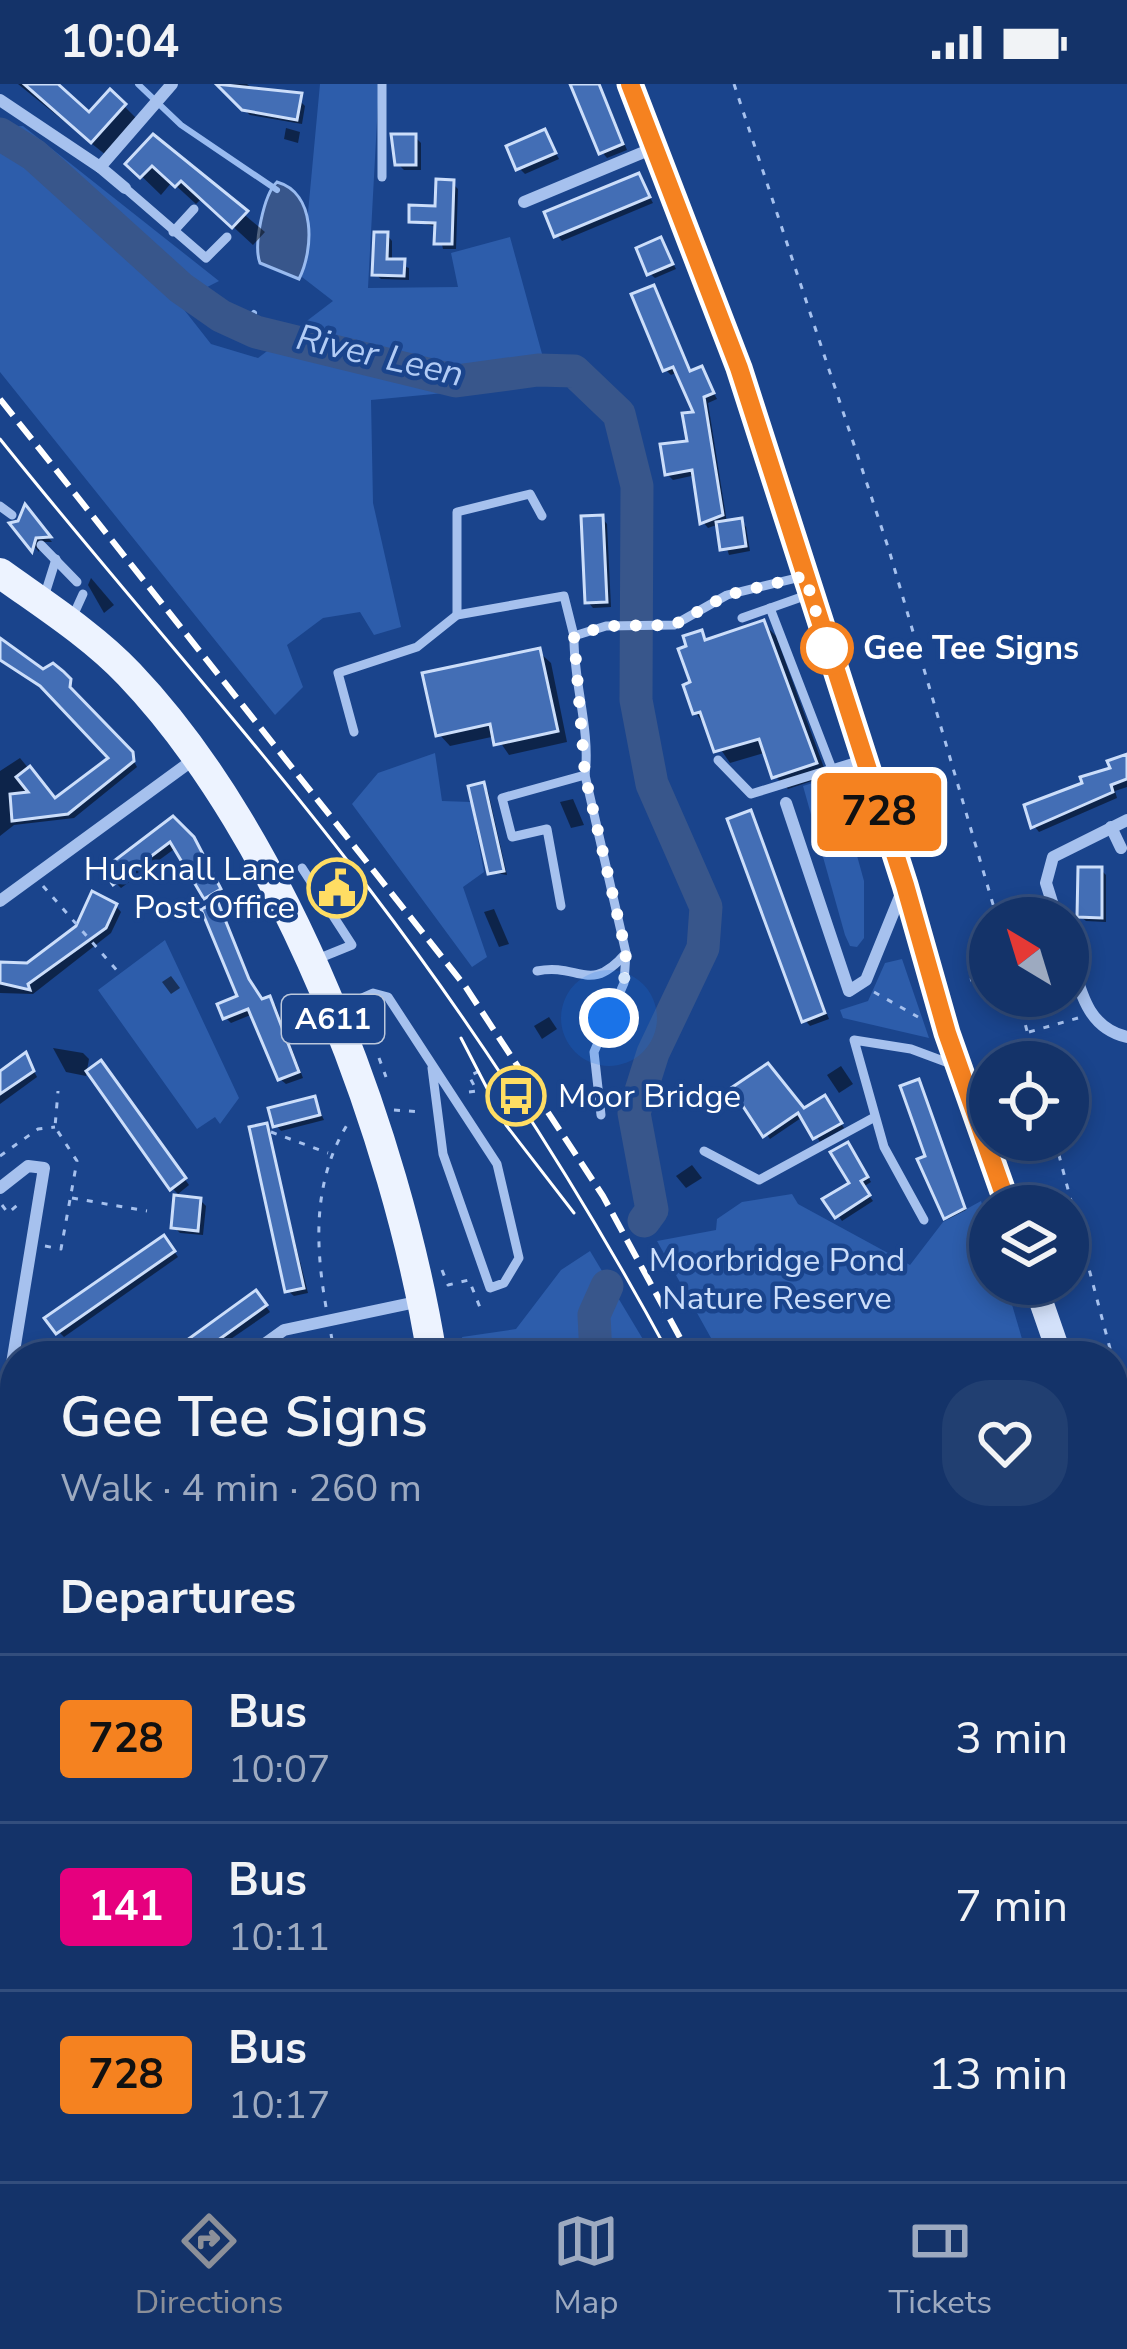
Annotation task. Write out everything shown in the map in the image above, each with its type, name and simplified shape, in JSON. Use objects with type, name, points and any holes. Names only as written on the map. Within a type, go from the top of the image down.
[{"type":"main road","points":[[631,84],[739,368],[861,760],[905,885],[947,1033],[1000,1185]]},
{"type":"main road","name":"A611","points":[[0,573],[127,671],[197,757],[267,868],[330,1012],[379,1099],[435,1293],[433,1341]]},
{"type":"main road","points":[[1042,1305],[1055,1341]]},
{"type":"street","points":[[100,167],[172,84]]},
{"type":"street","points":[[0,100],[125,188]]},
{"type":"street","points":[[524,202],[657,146]]},
{"type":"street","points":[[0,901],[197,757]]},
{"type":"street","points":[[786,803],[796,816],[849,991],[862,986],[905,885]]},
{"type":"street","points":[[1051,897],[1046,883],[1053,857],[1127,820]]},
{"type":"street","points":[[1112,827],[1121,848]]},
{"type":"street","points":[[1089,1011],[1108,1031],[1127,1037]]},
{"type":"street","points":[[0,1187],[28,1166],[44,1168],[16,1341]]},
{"type":"street","points":[[269,1341],[284,1330],[435,1293]]},
{"type":"lane","points":[[382,84],[382,177]]},
{"type":"lane","points":[[125,188],[206,258],[226,236]]},
{"type":"lane","points":[[173,232],[194,209]]},
{"type":"lane","points":[[458,615],[457,512],[530,494],[542,516]]},
{"type":"lane","points":[[0,506],[12,514]]},
{"type":"lane","points":[[41,545],[77,582]]},
{"type":"lane","points":[[43,604],[56,559]]},
{"type":"lane","points":[[742,618],[808,585]]},
{"type":"lane","points":[[574,636],[606,626],[674,625],[727,595],[808,585]]},
{"type":"lane","points":[[69,623],[83,594]]},
{"type":"lane","points":[[354,732],[338,674],[417,647],[458,615],[564,596],[574,636],[585,775],[626,952],[624,983],[594,1052],[601,1115]]},
{"type":"lane","points":[[770,608],[832,769]]},
{"type":"lane","points":[[718,760],[751,794],[861,760]]},
{"type":"lane","points":[[560,906],[548,829],[512,837],[502,798],[585,775]]},
{"type":"lane","points":[[302,868],[352,945],[310,962]]},
{"type":"lane","points":[[537,971],[560,969],[579,978],[596,976],[612,969],[626,952]]},
{"type":"lane","points":[[330,1012],[373,994],[388,997],[497,1164],[520,1245],[519,1258],[504,1283],[490,1288],[443,1154],[432,1068]]},
{"type":"lane","points":[[924,1220],[873,1118],[854,1040],[911,1049],[959,1067]]},
{"type":"lane","points":[[441,1113],[457,1100]]},
{"type":"lane","points":[[704,1151],[759,1180],[873,1118]]},
{"type":"path","points":[[734,84],[890,550],[991,897]]},
{"type":"path","points":[[33,877],[69,910],[120,974]]},
{"type":"path","points":[[862,986],[947,1033]]},
{"type":"path","points":[[1028,1033],[1090,1014]]},
{"type":"path","points":[[1024,1017],[1030,1041]]},
{"type":"path","points":[[332,1341],[318,1264],[320,1196],[329,1154],[379,1099],[386,1077],[373,1043]]},
{"type":"path","points":[[457,1100],[477,1091],[469,1076],[482,1070]]},
{"type":"path","points":[[32,1243],[61,1249],[70,1198],[76,1160],[55,1127],[58,1090]]},
{"type":"path","points":[[379,1099],[441,1113]]},
{"type":"path","points":[[0,1156],[38,1129],[55,1127]]},
{"type":"path","points":[[272,1132],[329,1154]]},
{"type":"path","points":[[1060,1161],[1107,1341]]},
{"type":"path","points":[[0,1202],[8,1213],[41,1186]]},
{"type":"path","points":[[70,1198],[147,1211]]},
{"type":"path","points":[[435,1293],[469,1280],[481,1310]]},
{"type":"green space","points":[[320,84],[379,84],[368,288],[458,287],[451,253],[510,237],[550,383],[371,400],[373,503],[401,627],[374,635],[360,612],[323,618],[287,645],[303,687],[275,715],[0,372],[0,127],[23,126],[219,281],[178,302],[211,344],[258,358],[333,301],[302,277]]},
{"type":"green space","points":[[435,753],[442,801],[471,802],[484,872],[463,887],[487,957],[472,967],[352,804],[378,773]]},
{"type":"green space","points":[[835,776],[864,881],[864,938],[857,947],[850,946],[845,935],[803,786]]},
{"type":"green space","points":[[165,940],[239,1098],[220,1124],[215,1117],[197,1129],[98,990]]},
{"type":"green space","points":[[902,959],[929,1038],[843,1018],[840,1010],[868,1001],[885,963]]},
{"type":"green space","name":"Moorbridge Pond Nature Reserve","points":[[792,1194],[798,1204],[910,1265],[943,1222],[969,1208],[969,1305],[1012,1305],[1023,1341],[713,1341],[657,1241],[716,1230],[717,1219],[742,1202]]},
{"type":"green space","points":[[590,1251],[644,1341],[463,1341],[462,1337],[516,1329],[561,1270]]},
{"type":"shaded area","points":[[277,182],[299,198],[308,223],[307,253],[299,279],[260,263],[261,220]]},
{"type":"building","points":[[24,84],[58,84],[89,112],[110,89],[126,104],[91,143]]},
{"type":"building","points":[[216,84],[302,93],[297,120],[242,110]]},
{"type":"building","points":[[570,84],[599,84],[623,144],[599,154]]},
{"type":"building","points":[[545,129],[556,153],[516,170],[506,146]]},
{"type":"building","points":[[153,134],[248,211],[232,228],[181,181],[175,187],[152,166],[140,178],[125,164]]},
{"type":"building","points":[[391,134],[416,134],[416,165],[395,165]]},
{"type":"building","points":[[639,173],[650,197],[554,237],[544,212]]},
{"type":"building","points":[[436,179],[454,180],[452,244],[434,244],[435,223],[409,222],[409,205],[435,206]]},
{"type":"building","points":[[374,232],[388,232],[387,259],[405,259],[404,276],[372,275]]},
{"type":"building","points":[[661,237],[673,264],[647,275],[636,248]]},
{"type":"building","points":[[654,285],[690,371],[702,366],[714,393],[704,397],[723,515],[700,524],[692,470],[665,475],[660,444],[687,441],[682,413],[693,412],[673,367],[663,371],[631,294]]},
{"type":"building","points":[[25,504],[51,537],[36,538],[32,552],[9,523],[18,521]]},
{"type":"building","points":[[603,515],[607,602],[585,603],[581,516]]},
{"type":"building","points":[[742,518],[746,546],[720,550],[716,522]]},
{"type":"building","points":[[764,620],[817,763],[772,778],[759,739],[714,752],[700,712],[693,714],[683,685],[690,682],[678,649],[686,646],[683,636],[702,630],[705,640]]},
{"type":"building","points":[[0,638],[43,669],[53,663],[63,671],[71,679],[70,687],[133,752],[134,761],[68,814],[12,821],[10,794],[28,792],[16,777],[30,766],[55,798],[108,758],[40,686],[0,660]]},
{"type":"building","points":[[540,648],[558,731],[494,745],[490,724],[436,736],[422,673]]},
{"type":"building","points":[[1127,754],[1127,779],[1111,785],[1113,792],[1031,828],[1024,805],[1082,783],[1080,777],[1110,768],[1107,761]]},
{"type":"building","points":[[484,782],[504,871],[488,874],[468,786]]},
{"type":"building","points":[[751,810],[825,1013],[802,1022],[727,819]]},
{"type":"building","points":[[173,816],[194,837],[221,889],[204,899],[170,842],[113,885],[102,870]]},
{"type":"building","points":[[1078,867],[1102,867],[1102,918],[1089,917],[1089,897],[1077,897]]},
{"type":"building","points":[[92,891],[117,904],[106,928],[28,984],[30,990],[0,983],[0,962],[27,963],[76,926]]},
{"type":"building","points":[[218,902],[249,979],[262,999],[270,996],[299,1072],[278,1080],[248,1009],[223,1019],[217,1004],[237,996],[201,909]]},
{"type":"building","points":[[26,1052],[34,1071],[0,1094],[0,1071]]},
{"type":"building","points":[[101,1060],[186,1178],[170,1190],[86,1071]]},
{"type":"building","points":[[768,1063],[804,1108],[825,1095],[842,1123],[813,1139],[798,1113],[763,1137],[731,1088]]},
{"type":"building","points":[[919,1079],[965,1208],[944,1219],[917,1159],[925,1156],[900,1086]]},
{"type":"building","points":[[315,1096],[320,1115],[273,1127],[268,1108]]},
{"type":"building","points":[[267,1123],[304,1288],[285,1292],[249,1127]]},
{"type":"building","points":[[848,1142],[868,1177],[861,1181],[870,1195],[835,1218],[822,1199],[849,1183],[830,1152]]},
{"type":"building","points":[[174,1195],[201,1198],[198,1231],[171,1228]]},
{"type":"building","points":[[164,1235],[175,1251],[56,1334],[44,1318]]},
{"type":"building","points":[[256,1290],[267,1305],[217,1341],[186,1341]]},
{"type":"waterway","points":[[138,84],[181,125],[277,190]]},
{"type":"waterway","name":"River Leen","points":[[0,134],[34,155],[181,288],[221,316],[256,332],[456,381],[538,370],[574,371],[619,414],[637,486],[636,700],[652,784],[706,907],[703,948],[653,1053],[634,1113],[652,1210],[644,1221]]},
{"type":"waterway","points":[[246,327],[254,313]]},
{"type":"waterway","name":"River Leen","points":[[595,1341],[594,1315],[607,1286]]},
{"type":"tram line","points":[[0,439],[370,890],[529,1117],[662,1341]]},
{"type":"tram line","points":[[461,1038],[506,1125],[574,1213]]},
{"type":"railway","points":[[0,399],[465,986],[603,1196],[682,1341]]},
{"type":"bus line","name":"728","points":[[630,84],[739,368],[861,760],[905,885],[947,1033],[1001,1185]]},
{"type":"place","name":"Gee Tee Signs","points":[[827,648]]},
{"type":"place","name":"Hucknall Lane Post Office","points":[[337,888]]},
{"type":"place","name":"Moor Bridge","points":[[516,1096]]},
{"type":"route","points":[[609,1018],[624,983],[626,952],[621,913],[585,775],[587,757],[573,677],[574,636],[606,626],[674,625],[727,595],[805,576],[827,648]]}]
